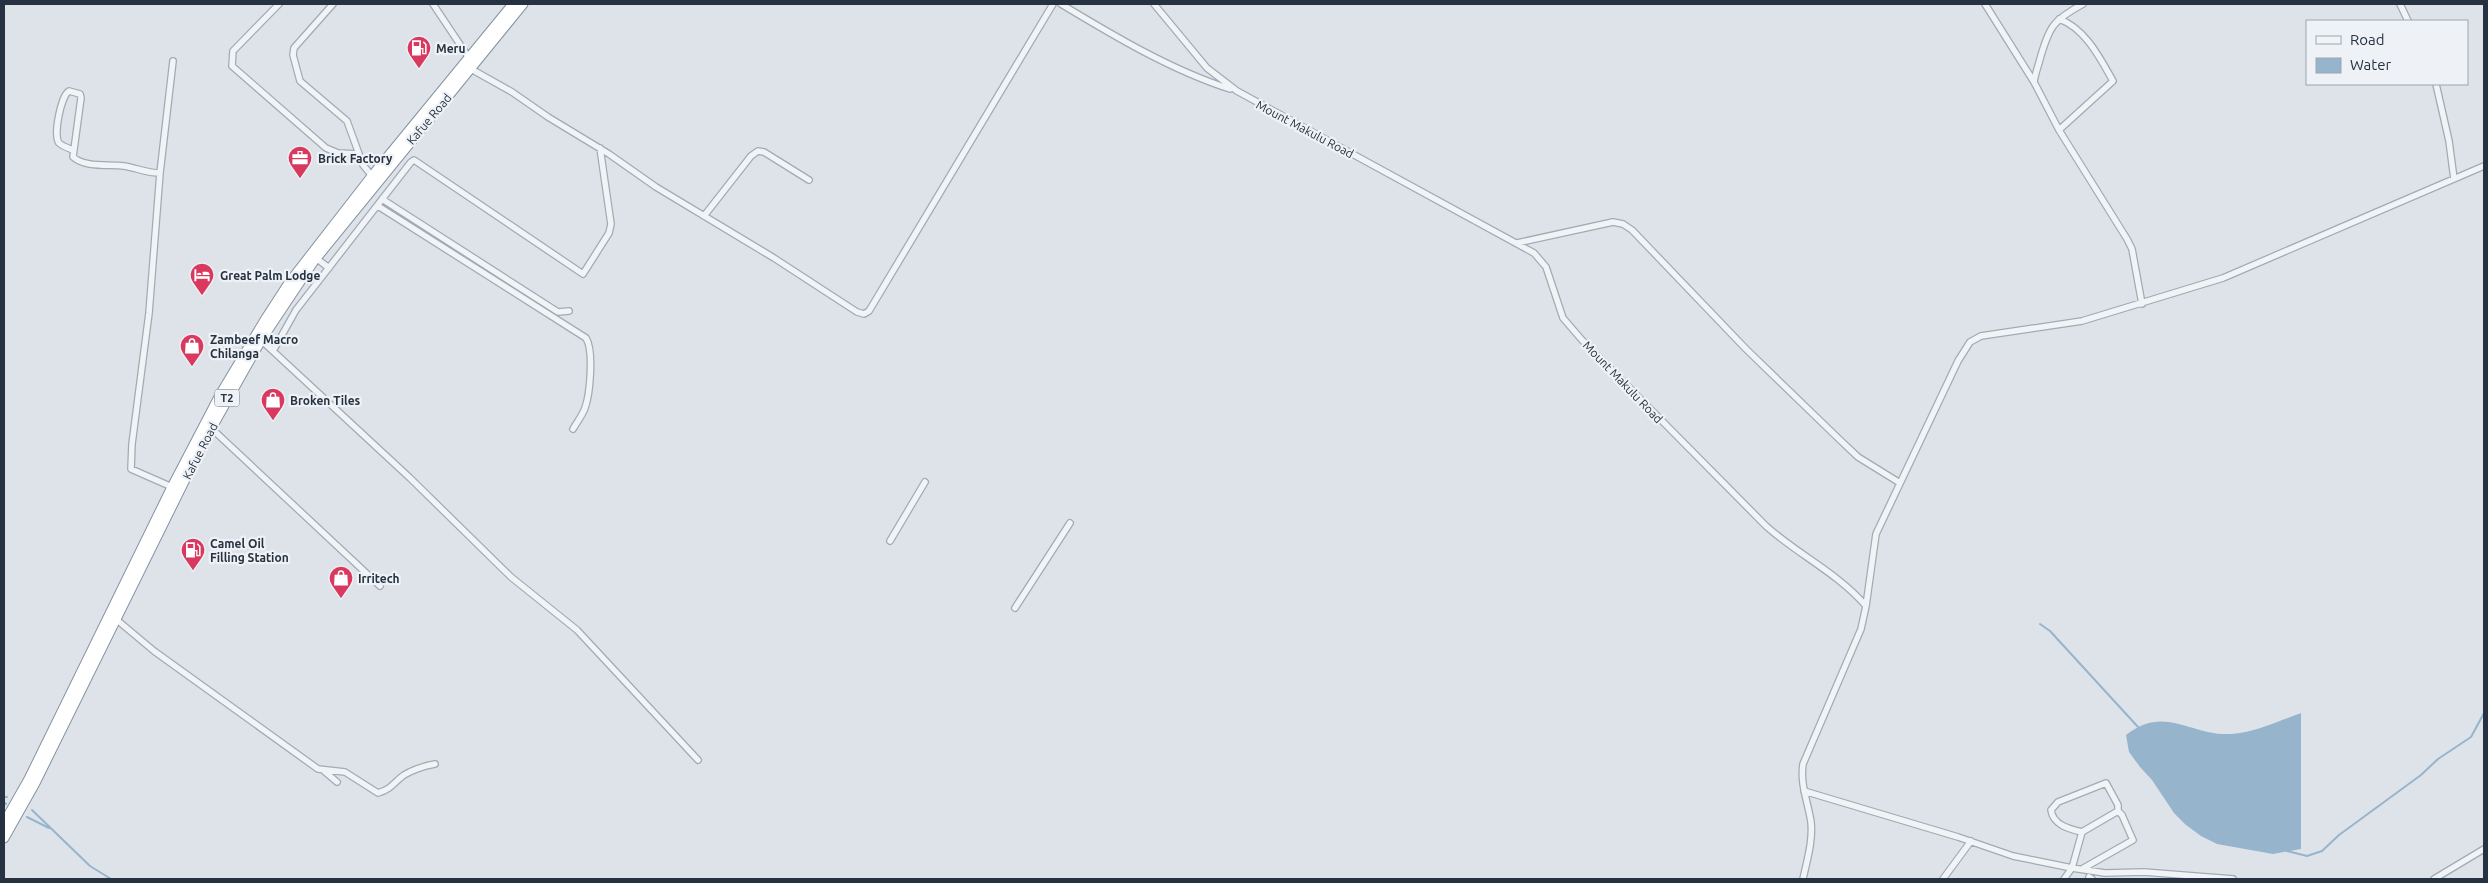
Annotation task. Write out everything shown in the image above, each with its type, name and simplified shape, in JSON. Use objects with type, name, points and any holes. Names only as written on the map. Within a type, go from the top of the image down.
[{"type":"highway","name":"Kafue Road","points":[[4,823],[33,770],[172,487],[220,396],[270,312],[289,283],[372,176],[513,4]]},
{"type":"highway","name":"Kafue Road","points":[[4,838],[35,783],[211,428],[261,340],[316,258],[524,4]]},
{"type":"street","points":[[279,4],[233,51],[232,66],[326,148],[338,153],[359,154]]},
{"type":"street","points":[[333,4],[294,48],[293,55],[300,81],[348,122],[363,165],[372,176]]},
{"type":"street","points":[[433,4],[469,58]]},
{"type":"street","points":[[471,69],[512,92],[548,118],[600,148],[656,187],[857,312],[866,314],[1053,4]]},
{"type":"street","points":[[1062,4],[1099,27],[1176,67],[1207,82],[1237,91]]},
{"type":"street","name":"Mount Makulu Road","points":[[1154,4],[1207,68],[1237,91],[1534,253],[1546,267],[1559,312],[1582,340],[1766,526],[1858,596],[1866,606]]},
{"type":"street","points":[[1985,4],[2034,82],[2058,130],[2132,249],[2142,304]]},
{"type":"street","points":[[2034,82],[2045,40],[2051,28],[2059,19],[2084,4]]},
{"type":"street","points":[[2400,4],[2408,20]]},
{"type":"street","points":[[2058,130],[2113,81],[2082,34],[2072,24],[2059,19]]},
{"type":"street","points":[[172,487],[131,469],[132,444],[149,313],[160,173],[173,61]]},
{"type":"street","points":[[2436,85],[2449,141],[2454,180]]},
{"type":"street","points":[[73,150],[60,144],[57,138],[62,101],[69,91],[75,92],[81,98],[73,157],[82,162],[124,166],[144,173],[160,173]]},
{"type":"street","points":[[273,351],[296,310],[410,162],[414,160],[583,274],[609,234],[611,224],[600,148]]},
{"type":"street","points":[[704,216],[751,156],[758,151],[764,152],[809,180]]},
{"type":"street","points":[[1803,879],[1811,836],[1802,783],[1803,764],[1862,629],[1876,534],[1958,361],[1970,342],[1981,336],[2082,321],[2223,278],[2484,166]]},
{"type":"street","points":[[368,194],[586,338],[590,348],[586,404],[573,429]]},
{"type":"street","points":[[380,203],[558,312],[568,311]]},
{"type":"street","points":[[1517,243],[1613,222],[1622,224],[1632,230],[1746,349],[1839,440],[1858,457],[1900,483]]},
{"type":"street","points":[[316,258],[329,268]]},
{"type":"street","points":[[261,340],[410,478],[511,577],[577,630],[698,760]]},
{"type":"street","points":[[211,428],[380,586]]},
{"type":"street","points":[[890,541],[925,482]]},
{"type":"street","points":[[1016,608],[1070,522]]},
{"type":"street","points":[[117,620],[185,674],[315,768],[324,771],[345,772],[378,793],[390,789],[403,776],[418,767],[435,764]]},
{"type":"street","points":[[324,771],[337,782]]},
{"type":"street","points":[[1804,791],[2014,856],[2082,869],[2133,840],[2122,815],[2118,811],[2118,806],[2108,785],[2104,783],[2058,802],[2052,808],[2050,812],[2055,820],[2066,827],[2082,832]]},
{"type":"street","points":[[2064,879],[2072,868],[2082,832],[2118,811]]},
{"type":"street","points":[[1943,879],[1970,841]]},
{"type":"street","points":[[2434,879],[2484,849]]},
{"type":"street","points":[[2082,869],[2090,877],[2133,872],[2233,879]]},
{"type":"street","points":[[2133,872],[2138,879]]},
{"type":"water","points":[[2301,713],[2301,849],[2273,854],[2217,844],[2201,836],[2186,825],[2174,813],[2152,780],[2129,752],[2126,735],[2140,726],[2153,722],[2178,724],[2216,733],[2240,733],[2258,729]]},
{"type":"waterway","points":[[2040,624],[2050,631],[2138,727]]},
{"type":"waterway","points":[[2287,851],[2307,856],[2322,851],[2339,835],[2421,775],[2438,759],[2471,737],[2484,713]]},
{"type":"waterway","points":[[32,810],[90,866],[111,879]]},
{"type":"waterway","points":[[27,817],[49,828]]},
{"type":"place","name":"Meru","points":[[419,69]]},
{"type":"place","name":"Brick Factory","points":[[300,179]]},
{"type":"place","name":"Great Palm Lodge","points":[[202,296]]},
{"type":"place","name":"Zambeef Macro Chilanga","points":[[192,367]]},
{"type":"place","name":"Broken Tiles","points":[[273,421]]},
{"type":"place","name":"Camel Oil Filling Station","points":[[193,571]]},
{"type":"place","name":"Irritech","points":[[341,599]]}]
